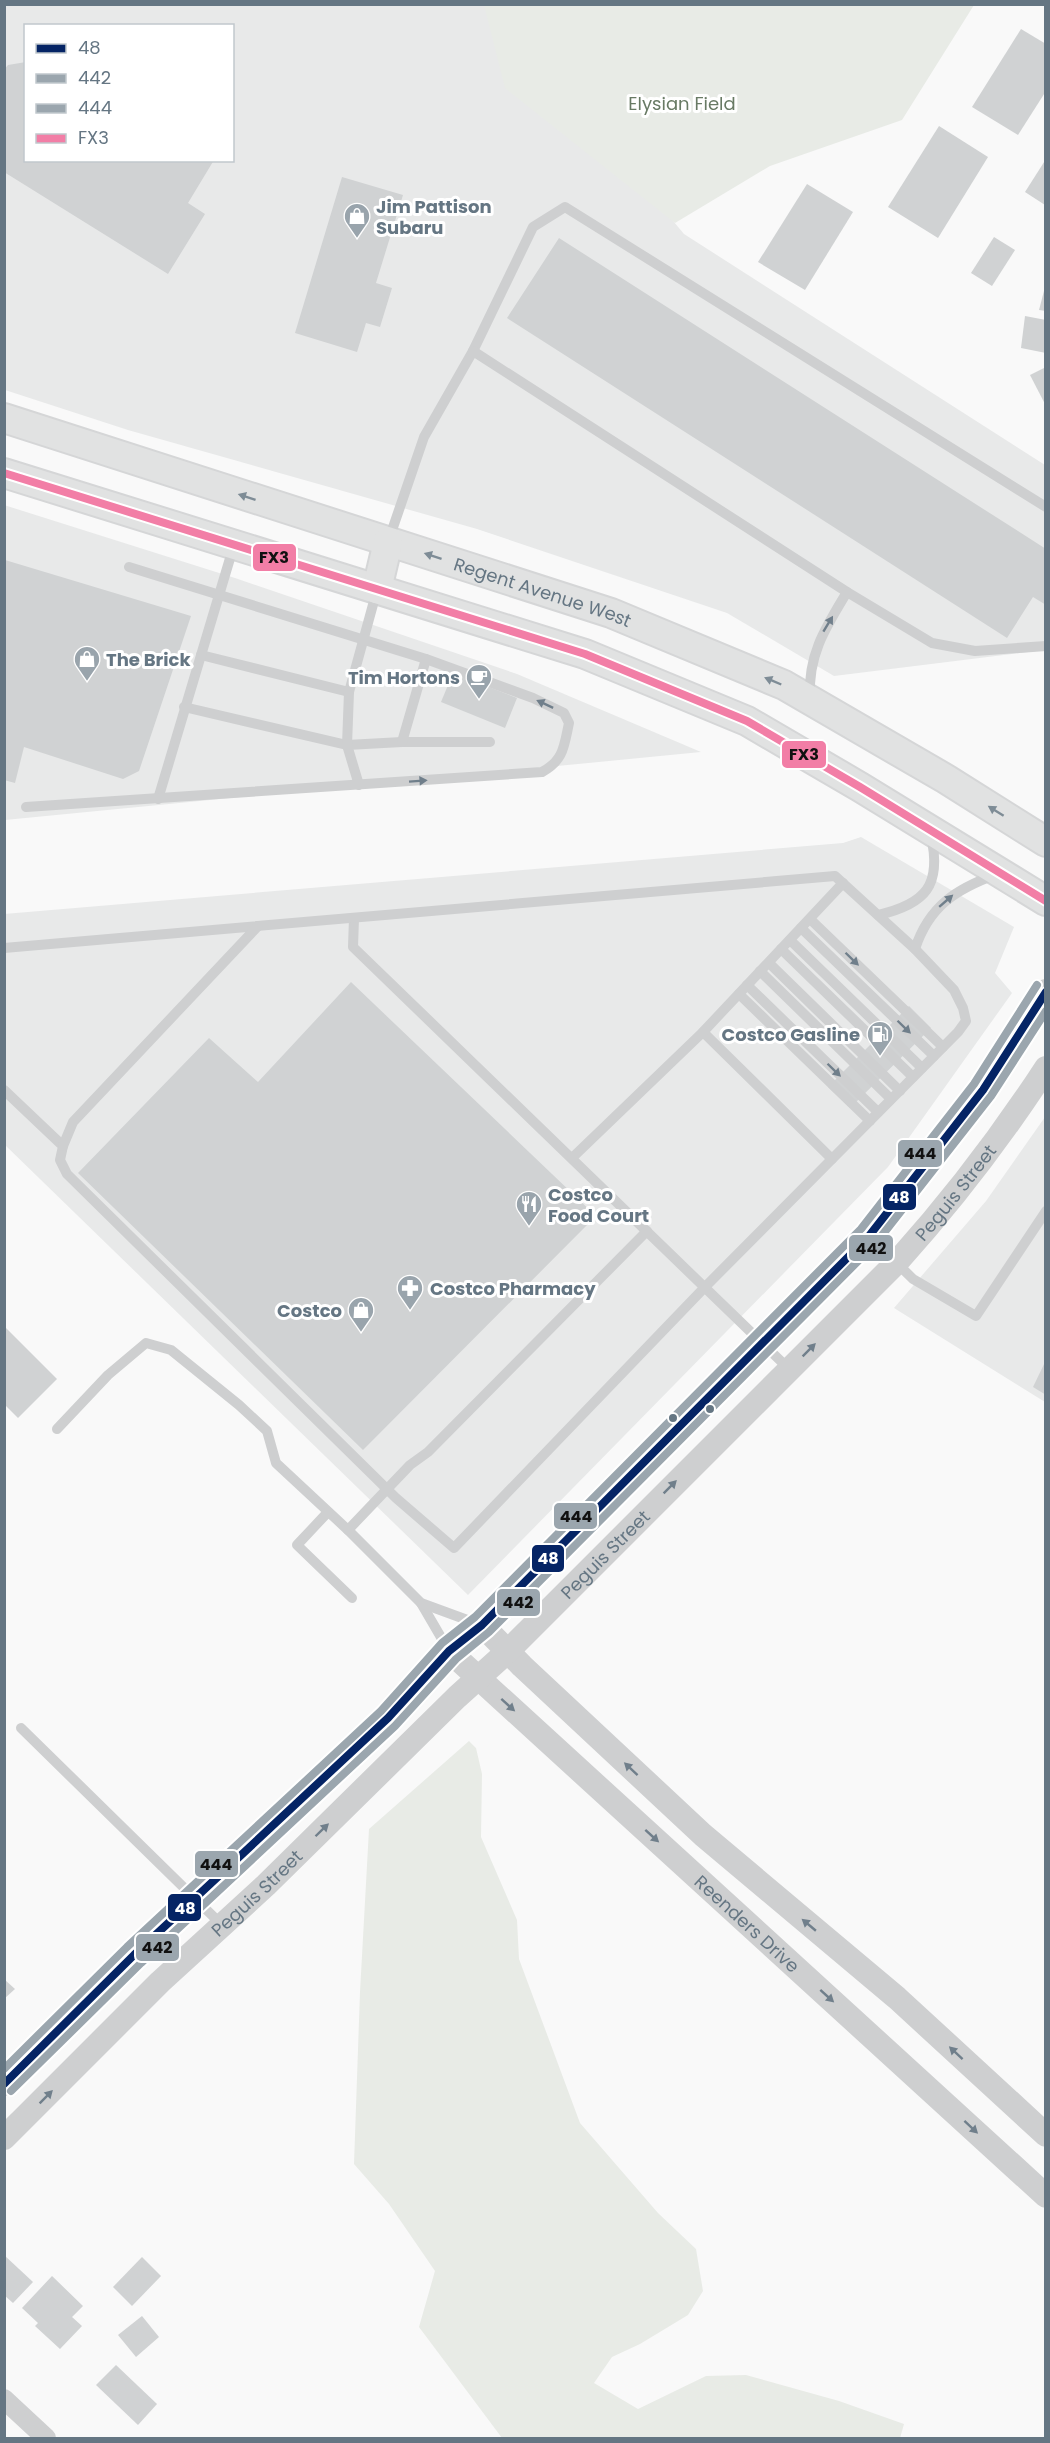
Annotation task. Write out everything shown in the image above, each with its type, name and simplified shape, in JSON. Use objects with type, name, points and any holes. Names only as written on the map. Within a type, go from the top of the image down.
[{"type":"main road","name":"Regent Avenue West","points":[[4,418],[610,613],[784,685],[946,779],[1046,842]]},
{"type":"main road","points":[[6,475],[585,654],[747,722],[1046,901]]},
{"type":"main road","points":[[377,589],[388,542]]},
{"type":"street","name":"Peguis Street","points":[[4,2084],[194,1898],[388,1718],[449,1651],[482,1625],[869,1236],[982,1090],[1046,990]]},
{"type":"street","name":"Peguis Street","points":[[4,2138],[160,1982],[266,1885],[478,1677],[507,1652],[897,1262],[948,1206],[1046,1068]]},
{"type":"street","name":"Reenders Drive","points":[[482,1625],[507,1652],[703,1835],[897,1998],[1046,2135]]},
{"type":"street","name":"Reenders Drive","points":[[449,1651],[1046,2196]]},
{"type":"street","points":[[4,2399],[46,2439]]},
{"type":"lane","points":[[388,542],[424,436],[472,351],[533,227],[565,207],[1046,507]]},
{"type":"lane","points":[[472,351],[847,592],[932,643],[975,651],[1046,646]]},
{"type":"lane","points":[[158,799],[234,545]]},
{"type":"lane","points":[[26,807],[542,772],[556,764],[569,723],[564,713],[533,698],[426,659],[129,567]]},
{"type":"lane","points":[[359,785],[347,745],[349,692],[377,589]]},
{"type":"lane","points":[[810,700],[809,674],[820,637],[847,592]]},
{"type":"lane","points":[[201,655],[349,692]]},
{"type":"lane","points":[[402,742],[426,659]]},
{"type":"lane","points":[[184,707],[347,745],[402,742],[490,742]]},
{"type":"lane","points":[[878,915],[898,910],[915,901],[928,888],[935,872],[935,853],[930,830]]},
{"type":"lane","points":[[915,949],[921,929],[948,898],[968,885],[999,873]]},
{"type":"lane","points":[[4,948],[835,876],[915,949],[954,990],[963,1008],[966,1021],[900,1091],[705,1287],[454,1548],[387,1488],[67,1174],[60,1160],[73,1122],[258,926]]},
{"type":"lane","points":[[572,1158],[703,1032],[843,884]]},
{"type":"lane","points":[[354,918],[353,947],[789,1369]]},
{"type":"lane","points":[[810,919],[943,1047]]},
{"type":"lane","points":[[801,928],[934,1056]]},
{"type":"lane","points":[[790,940],[922,1068]]},
{"type":"lane","points":[[781,949],[913,1077]]},
{"type":"lane","points":[[769,963],[900,1091]]},
{"type":"lane","points":[[760,971],[891,1099]]},
{"type":"lane","points":[[747,985],[874,1116]]},
{"type":"lane","points":[[739,994],[874,1116]]},
{"type":"lane","points":[[703,1032],[832,1159]]},
{"type":"lane","points":[[4,1090],[63,1146]]},
{"type":"lane","points":[[869,1236],[913,1279],[976,1316],[1046,1210]]},
{"type":"lane","points":[[348,1530],[410,1465],[428,1452],[647,1231]]},
{"type":"lane","points":[[57,1429],[108,1375],[146,1343],[171,1350],[239,1405],[267,1431],[276,1463],[348,1530],[421,1603],[449,1651]]},
{"type":"lane","points":[[328,1512],[297,1545],[352,1598]]},
{"type":"lane","points":[[421,1603],[482,1625]]},
{"type":"lane","points":[[21,1728],[222,1925]]},
{"type":"shaded area","points":[[5,5],[492,5],[684,234],[1045,465],[1045,650],[834,676],[727,613],[477,529],[128,430],[5,390]]},
{"type":"shaded area","points":[[4,505],[235,578],[517,674],[701,752],[5,820]]},
{"type":"shaded area","points":[[861,837],[1014,927],[995,973],[1012,993],[888,1167],[468,1595],[5,1145],[4,914],[843,843]]},
{"type":"shaded area","points":[[1045,1117],[1045,1402],[894,1308],[986,1201]]},
{"type":"green space","name":"Elysian Field","points":[[484,4],[974,5],[902,120],[770,166],[675,223],[505,88]]},
{"type":"green space","points":[[469,1741],[476,1748],[482,1774],[481,1837],[517,1920],[519,1959],[580,2123],[658,2213],[696,2249],[703,2291],[688,2315],[640,2344],[612,2357],[594,2383],[638,2409],[706,2376],[746,2375],[839,2401],[904,2424],[900,2438],[502,2438],[419,2327],[435,2271],[389,2204],[354,2164],[369,1829]]},
{"type":"building","points":[[1021,29],[1046,44],[1046,91],[1018,135],[972,107]]},
{"type":"building","points":[[24,62],[24,162],[213,162],[188,203],[205,214],[168,274],[4,172],[4,70],[8,65]]},
{"type":"building","points":[[939,126],[988,157],[938,238],[888,207]]},
{"type":"building","points":[[1046,159],[1046,204],[1045,205],[1025,192]]},
{"type":"building","name":"Jim Pattison Subaru","points":[[342,177],[403,195],[376,283],[392,288],[380,327],[366,323],[357,352],[295,333]]},
{"type":"building","points":[[807,184],[853,212],[805,290],[758,262]]},
{"type":"building","points":[[994,237],[1015,250],[992,286],[971,273]]},
{"type":"building","points":[[559,238],[1046,549],[1046,605],[1033,597],[1007,638],[507,318]]},
{"type":"building","points":[[1046,287],[1046,311],[1039,310]]},
{"type":"building","points":[[1025,316],[1046,320],[1046,353],[1021,348]]},
{"type":"building","points":[[1046,367],[1046,406],[1030,375]]},
{"type":"building","name":"The Brick","points":[[5,560],[191,616],[139,771],[123,779],[24,747],[15,783],[4,780]]},
{"type":"building","name":"Tim Hortons","points":[[453,673],[517,698],[505,728],[441,702]]},
{"type":"building","name":"Costco","points":[[351,982],[596,1216],[363,1450],[78,1173],[209,1038],[258,1082]]},
{"type":"building","name":"Costco Gasline","points":[[909,1006],[931,1028],[850,1108],[828,1087]]},
{"type":"building","points":[[5,1327],[57,1379],[18,1418],[5,1405]]},
{"type":"building","points":[[1046,1360],[1046,1395],[1033,1387]]},
{"type":"building","points":[[4,1979],[15,1989],[4,1999]]},
{"type":"building","points":[[4,2255],[33,2282],[13,2303],[4,2295]]},
{"type":"building","points":[[142,2257],[161,2276],[132,2306],[113,2287]]},
{"type":"building","points":[[52,2276],[83,2306],[72,2317],[82,2326],[60,2349],[35,2326],[38,2323],[22,2308]]},
{"type":"building","points":[[142,2316],[159,2337],[136,2357],[118,2335]]},
{"type":"building","points":[[116,2365],[157,2404],[138,2425],[96,2385]]},
{"type":"transit line","name":"FX3","points":[[4,473],[585,654],[747,721],[1046,901]]},
{"type":"transit line","name":"444","points":[[4,2069],[127,1947],[381,1711],[442,1643],[475,1617],[861,1229],[974,1084],[1037,985]]},
{"type":"transit line","name":"48","points":[[4,2084],[134,1955],[388,1718],[449,1651],[482,1625],[869,1236],[983,1090],[1046,992]]},
{"type":"transit line","name":"442","points":[[11,2091],[141,1963],[395,1726],[456,1659],[489,1632],[876,1243],[991,1096],[1046,1011]]},
{"type":"place","name":"Jim Pattison Subaru","points":[[357,239]]},
{"type":"place","name":"The Brick","points":[[87,682]]},
{"type":"place","name":"Tim Hortons","points":[[479,700]]},
{"type":"place","name":"Costco Gasline","points":[[880,1057]]},
{"type":"place","name":"Costco Food Court","points":[[529,1227]]},
{"type":"place","name":"Costco Pharmacy","points":[[410,1311]]},
{"type":"place","name":"Costco","points":[[361,1333]]}]
